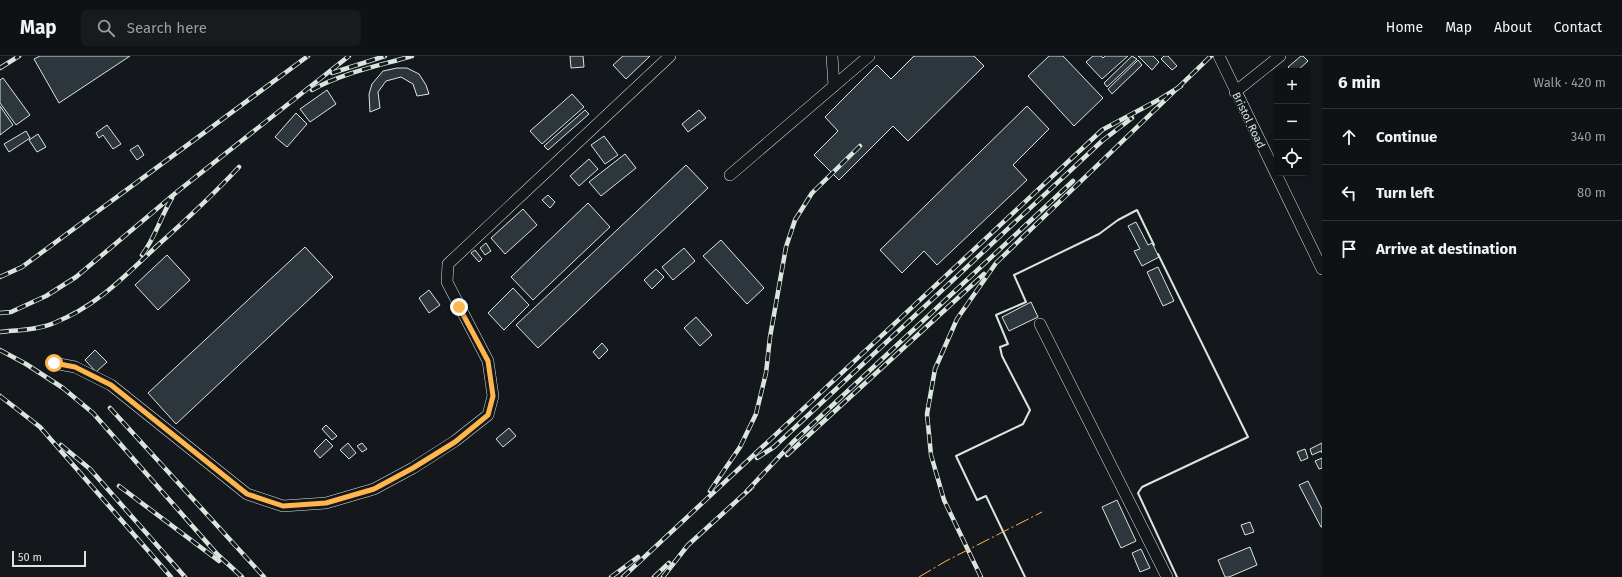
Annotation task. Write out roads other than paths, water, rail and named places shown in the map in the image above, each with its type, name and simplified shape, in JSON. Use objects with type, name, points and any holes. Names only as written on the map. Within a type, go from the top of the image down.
[{"type":"street","points":[[54,363],[75,367],[111,385],[247,494],[283,506],[326,503],[374,489],[413,468],[455,442],[488,415],[493,396],[488,361],[447,282],[448,264],[670,56]]},
{"type":"street","points":[[832,56],[834,86]]},
{"type":"street","points":[[730,175],[869,56]]},
{"type":"street","name":"Bristol Road","points":[[1218,56],[1322,269]]},
{"type":"street","points":[[1235,92],[1280,56]]},
{"type":"street","points":[[1040,324],[1167,577]]},
{"type":"railway","points":[[0,68],[19,56]]},
{"type":"railway","points":[[0,277],[22,267],[308,56]]},
{"type":"railway","points":[[0,313],[11,312],[46,296],[76,277],[178,191],[349,56]]},
{"type":"railway","points":[[332,73],[385,56]]},
{"type":"railway","points":[[312,90],[348,74],[412,56]]},
{"type":"railway","points":[[981,577],[944,500],[931,455],[927,414],[935,369],[957,319],[996,263],[1211,56]]},
{"type":"railway","points":[[623,577],[1102,130],[1181,86]]},
{"type":"railway","points":[[757,458],[774,447],[1102,141],[1132,118]]},
{"type":"railway","points":[[710,491],[740,447],[756,414],[766,373],[770,337],[786,247],[795,220],[812,193],[860,146]]},
{"type":"railway","points":[[0,332],[41,327],[54,323],[84,308],[122,279],[189,217],[239,167]]},
{"type":"railway","points":[[747,491],[793,442],[1073,181]]},
{"type":"railway","points":[[142,255],[151,241],[172,198]]},
{"type":"railway","points":[[787,455],[984,274]]},
{"type":"railway","points":[[0,350],[26,364],[63,388],[93,413],[217,554],[242,577]]},
{"type":"railway","points":[[0,396],[40,427],[171,577]]},
{"type":"railway","points":[[110,408],[264,577]]},
{"type":"railway","points":[[61,445],[90,469],[185,577]]},
{"type":"railway","points":[[119,486],[219,561]]},
{"type":"railway","points":[[663,577],[688,545],[752,487]]},
{"type":"railway","points":[[611,577],[638,557]]},
{"type":"railway","points":[[654,577],[669,563]]}]
